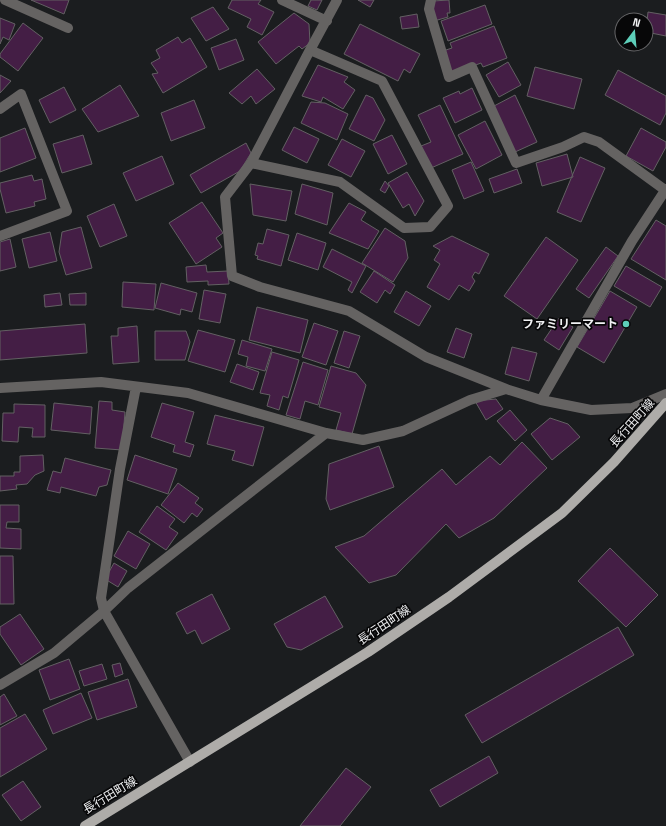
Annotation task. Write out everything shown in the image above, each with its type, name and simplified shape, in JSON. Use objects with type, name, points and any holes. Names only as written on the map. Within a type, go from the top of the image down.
[{"type":"main road","name":"長行田町線","points":[[85,826],[368,652],[449,597],[562,513],[614,462],[666,403]]},
{"type":"street","points":[[5,0],[68,28]]},
{"type":"street","points":[[282,0],[327,21]]},
{"type":"street","points":[[338,0],[310,50],[251,164],[224,197],[232,276],[260,287],[349,311],[426,357],[506,389],[541,400],[591,410],[632,408],[666,394]]},
{"type":"street","points":[[431,0],[429,9],[449,77],[472,67],[516,163],[563,147],[584,137],[599,142],[665,189],[632,241],[541,400]]},
{"type":"street","points":[[251,164],[340,182],[404,228],[430,227],[448,206],[382,81],[310,50]]},
{"type":"street","points":[[0,109],[21,94],[67,211],[0,236]]},
{"type":"street","points":[[0,388],[101,382],[188,393],[326,433],[363,440],[402,431],[470,400],[506,389]]},
{"type":"street","points":[[136,387],[120,469],[101,598],[104,612],[190,762]]},
{"type":"street","points":[[0,685],[54,653],[104,612],[128,588],[326,433]]},
{"type":"building","points":[[31,0],[69,0],[64,14]]},
{"type":"building","points":[[232,0],[261,0],[258,4],[274,12],[262,35],[247,27],[251,19],[228,8]]},
{"type":"building","points":[[311,0],[322,0],[317,10],[308,6]]},
{"type":"building","points":[[358,0],[374,0],[370,7]]},
{"type":"building","points":[[449,0],[450,13],[447,13],[448,17],[434,21],[433,1]]},
{"type":"building","points":[[485,5],[492,24],[448,41],[441,21]]},
{"type":"building","points":[[213,7],[229,29],[206,41],[191,18]]},
{"type":"building","points":[[294,13],[309,24],[310,43],[302,49],[299,46],[276,64],[258,42]]},
{"type":"building","points":[[654,13],[666,15],[666,36],[654,34]]},
{"type":"building","points":[[417,14],[419,27],[402,29],[400,17]]},
{"type":"building","points":[[0,18],[15,24],[9,40],[3,37],[0,44]]},
{"type":"building","points":[[23,23],[43,38],[18,71],[0,57],[0,54]]},
{"type":"building","points":[[360,24],[420,54],[410,73],[404,69],[398,81],[344,54]]},
{"type":"building","points":[[494,26],[507,58],[483,67],[481,63],[452,74],[443,51],[452,48],[450,43]]},
{"type":"building","points":[[178,37],[182,43],[190,38],[207,67],[163,93],[152,74],[158,73],[151,63],[160,58],[156,50]]},
{"type":"building","points":[[236,39],[244,60],[219,70],[211,48]]},
{"type":"building","points":[[508,62],[521,85],[499,97],[486,75]]},
{"type":"building","points":[[318,65],[348,77],[344,82],[355,90],[343,109],[323,97],[321,102],[302,96]]},
{"type":"building","points":[[535,67],[582,79],[574,109],[527,96]]},
{"type":"building","points":[[257,69],[275,89],[256,104],[251,96],[242,104],[229,93]]},
{"type":"building","points":[[618,70],[666,96],[666,113],[660,125],[605,95]]},
{"type":"building","points":[[0,75],[11,81],[0,93]]},
{"type":"building","points":[[120,85],[139,116],[98,132],[82,109]]},
{"type":"building","points":[[64,87],[76,110],[50,123],[39,100]]},
{"type":"building","points":[[472,88],[482,110],[455,123],[443,98],[459,91],[460,94]]},
{"type":"building","points":[[366,95],[373,98],[385,120],[374,141],[349,129]]},
{"type":"building","points":[[515,95],[537,142],[515,152],[494,106]]},
{"type":"building","points":[[194,100],[205,128],[171,141],[161,113]]},
{"type":"building","points":[[311,102],[325,103],[348,114],[337,140],[301,123]]},
{"type":"building","points":[[440,105],[463,154],[431,168],[421,146],[431,142],[418,115]]},
{"type":"building","points":[[485,121],[502,155],[476,169],[458,135]]},
{"type":"building","points":[[294,127],[319,139],[307,163],[282,150]]},
{"type":"building","points":[[25,128],[36,158],[0,172],[0,138]]},
{"type":"building","points":[[641,128],[666,142],[666,147],[653,171],[626,156]]},
{"type":"building","points":[[83,135],[92,164],[62,173],[53,144]]},
{"type":"building","points":[[392,135],[407,164],[388,174],[373,144]]},
{"type":"building","points":[[342,139],[365,151],[351,177],[328,165]]},
{"type":"building","points":[[246,143],[251,153],[240,171],[201,193],[190,175]]},
{"type":"building","points":[[567,154],[573,177],[542,186],[536,163]]},
{"type":"building","points":[[162,156],[174,184],[136,201],[123,173]]},
{"type":"building","points":[[580,157],[605,168],[581,222],[557,212]]},
{"type":"building","points":[[471,162],[484,191],[464,199],[452,170]]},
{"type":"building","points":[[517,169],[522,183],[494,193],[489,179]]},
{"type":"building","points":[[407,172],[424,201],[415,216],[409,204],[403,208],[388,183]]},
{"type":"building","points":[[32,175],[34,181],[42,179],[46,199],[34,202],[35,206],[6,213],[0,183]]},
{"type":"building","points":[[385,181],[389,186],[385,193],[380,190]]},
{"type":"building","points":[[250,184],[292,191],[286,221],[253,215]]},
{"type":"building","points":[[302,184],[333,193],[327,225],[295,214]]},
{"type":"building","points":[[202,202],[223,233],[216,238],[222,247],[196,264],[169,223]]},
{"type":"building","points":[[349,203],[366,212],[361,220],[379,231],[368,249],[329,233]]},
{"type":"building","points":[[114,204],[127,236],[100,247],[87,216]]},
{"type":"building","points":[[656,220],[666,226],[666,280],[631,259]]},
{"type":"building","points":[[81,227],[92,268],[66,275],[59,252],[62,232]]},
{"type":"building","points":[[385,228],[405,241],[408,258],[393,282],[362,263]]},
{"type":"building","points":[[267,229],[289,235],[281,266],[257,259],[258,256],[255,255],[258,243],[263,244]]},
{"type":"building","points":[[50,232],[57,261],[29,268],[22,239]]},
{"type":"building","points":[[297,233],[326,243],[318,270],[288,260]]},
{"type":"building","points":[[452,236],[489,254],[479,274],[475,272],[472,277],[475,281],[469,291],[459,285],[449,300],[427,287],[440,264],[434,260],[440,250],[433,246]]},
{"type":"building","points":[[546,237],[578,260],[537,319],[504,296]]},
{"type":"building","points":[[10,239],[16,267],[0,271],[0,242]]},
{"type":"building","points":[[606,247],[618,256],[589,298],[576,289]]},
{"type":"building","points":[[332,249],[366,266],[352,293],[348,290],[352,282],[323,267]]},
{"type":"building","points":[[206,265],[207,272],[228,271],[229,284],[208,285],[208,281],[187,282],[186,267]]},
{"type":"building","points":[[626,266],[662,287],[650,307],[614,286]]},
{"type":"building","points":[[374,271],[395,285],[390,294],[385,290],[377,303],[360,292]]},
{"type":"building","points":[[123,282],[156,284],[154,310],[122,307]]},
{"type":"building","points":[[161,283],[197,293],[192,312],[181,309],[180,315],[155,308]]},
{"type":"building","points":[[204,290],[226,294],[220,323],[199,319]]},
{"type":"building","points":[[406,291],[431,306],[419,326],[394,312]]},
{"type":"building","points":[[610,291],[637,307],[604,363],[577,347]]},
{"type":"building","points":[[60,293],[62,305],[45,307],[44,295]]},
{"type":"building","points":[[86,293],[86,305],[70,305],[69,294]]},
{"type":"building","points":[[257,307],[308,320],[300,353],[249,340]]},
{"type":"building","points":[[559,318],[573,327],[559,350],[544,340]]},
{"type":"building","points":[[314,323],[338,331],[326,365],[302,357]]},
{"type":"building","points":[[85,324],[87,353],[0,360],[0,331]]},
{"type":"building","points":[[137,326],[139,362],[113,364],[111,336],[118,336],[118,328]]},
{"type":"building","points":[[456,328],[472,334],[464,358],[447,352]]},
{"type":"building","points":[[198,330],[235,340],[225,372],[188,361]]},
{"type":"building","points":[[155,331],[186,331],[190,342],[185,360],[155,360]]},
{"type":"building","points":[[344,331],[360,336],[349,368],[334,363]]},
{"type":"building","points":[[242,340],[272,349],[265,371],[246,366],[248,357],[238,354]]},
{"type":"building","points":[[512,347],[537,353],[529,381],[505,374]]},
{"type":"building","points":[[272,352],[299,360],[288,398],[283,396],[279,410],[267,406],[270,395],[260,393]]},
{"type":"building","points":[[303,362],[328,370],[318,405],[305,401],[300,419],[286,415]]},
{"type":"building","points":[[237,364],[259,372],[253,390],[230,382]]},
{"type":"building","points":[[331,366],[356,373],[366,385],[352,434],[336,430],[341,413],[319,407]]},
{"type":"building","points":[[496,399],[503,409],[486,420],[475,401]]},
{"type":"building","points":[[99,401],[112,402],[112,410],[125,412],[122,450],[95,448]]},
{"type":"building","points":[[54,403],[92,407],[90,434],[51,430]]},
{"type":"building","points":[[162,403],[194,412],[185,442],[194,445],[190,457],[173,452],[175,445],[151,437]]},
{"type":"building","points":[[14,404],[45,405],[45,437],[32,437],[33,428],[19,427],[18,442],[2,441],[3,413],[14,413]]},
{"type":"building","points":[[510,410],[527,430],[515,441],[497,421]]},
{"type":"building","points":[[215,415],[264,427],[253,466],[232,460],[235,451],[207,444]]},
{"type":"building","points":[[550,418],[568,424],[580,437],[552,460],[531,434]]},
{"type":"building","points":[[522,442],[547,468],[494,518],[459,538],[446,524],[396,575],[369,583],[335,547],[364,536],[442,469],[456,485],[490,456],[500,465]]},
{"type":"building","points":[[379,446],[394,487],[330,510],[326,499],[329,464]]},
{"type":"building","points":[[43,455],[44,471],[35,475],[27,484],[16,485],[17,489],[0,491],[0,476],[14,476],[14,472],[20,472],[20,456]]},
{"type":"building","points":[[135,455],[177,469],[168,494],[127,480]]},
{"type":"building","points":[[65,458],[111,470],[107,485],[99,487],[96,496],[61,487],[60,493],[47,490],[53,471],[61,473]]},
{"type":"building","points":[[178,483],[199,498],[195,503],[203,509],[197,517],[192,513],[184,523],[161,505]]},
{"type":"building","points":[[0,505],[19,505],[19,522],[7,522],[6,528],[21,529],[21,549],[0,548]]},
{"type":"building","points":[[157,506],[175,519],[169,527],[178,533],[166,550],[139,532]]},
{"type":"building","points":[[128,531],[150,544],[136,569],[114,556]]},
{"type":"building","points":[[610,548],[658,595],[626,627],[578,581]]},
{"type":"building","points":[[0,556],[13,556],[14,604],[0,604]]},
{"type":"building","points":[[114,563],[127,571],[118,587],[105,579]]},
{"type":"building","points":[[212,594],[230,629],[202,644],[195,630],[187,634],[176,613]]},
{"type":"building","points":[[325,596],[343,627],[301,650],[287,647],[274,624]]},
{"type":"building","points":[[20,614],[44,649],[21,665],[0,634],[0,627]]},
{"type":"building","points":[[618,627],[634,655],[482,743],[465,715]]},
{"type":"building","points":[[69,659],[80,689],[50,700],[39,670]]},
{"type":"building","points":[[120,663],[123,674],[115,677],[112,665]]},
{"type":"building","points":[[102,664],[107,679],[84,686],[79,671]]},
{"type":"building","points":[[128,679],[137,707],[97,720],[88,692]]},
{"type":"building","points":[[81,693],[92,718],[53,734],[43,710]]},
{"type":"building","points":[[4,694],[17,716],[0,725],[0,697]]},
{"type":"building","points":[[25,714],[47,749],[0,777],[0,728]]},
{"type":"building","points":[[489,756],[498,773],[440,807],[430,790]]},
{"type":"building","points":[[346,768],[371,787],[340,826],[300,826]]},
{"type":"building","points":[[23,781],[41,807],[21,821],[2,795]]},
{"type":"place","name":"ファミリーマート","points":[[626,324]]}]
